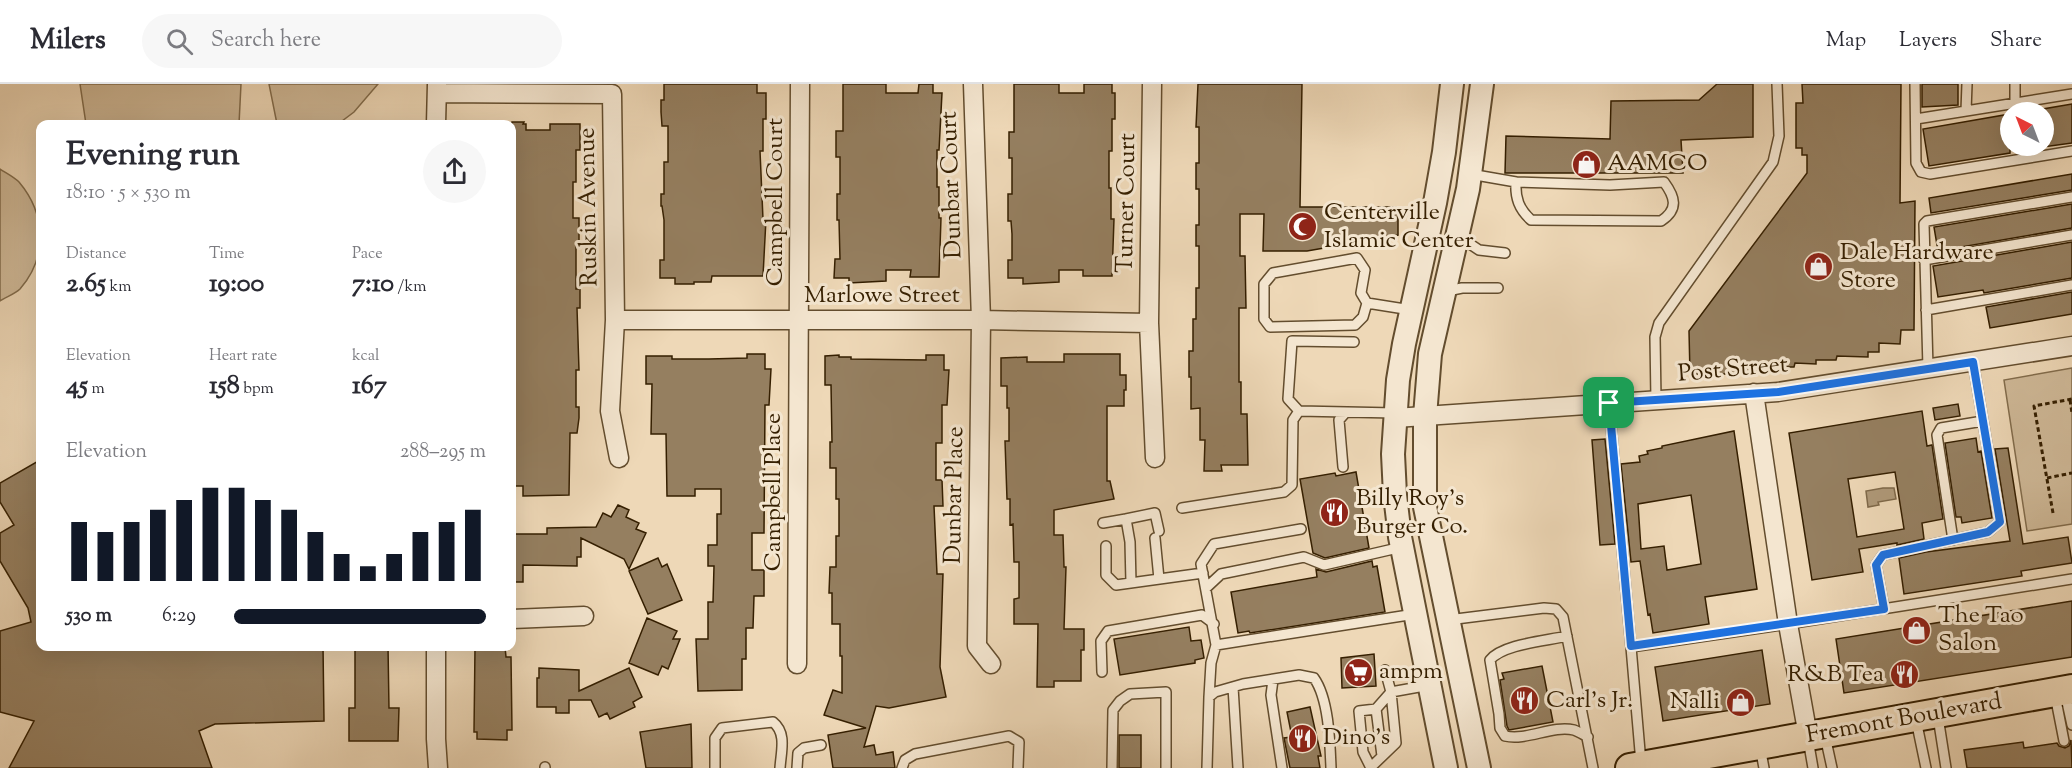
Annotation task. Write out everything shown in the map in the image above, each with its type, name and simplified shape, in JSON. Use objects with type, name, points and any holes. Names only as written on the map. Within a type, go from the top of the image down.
[{"type":"main road","name":"Fremont Boulevard","points":[[1638,767],[1762,756],[1816,735],[2064,691]]},
{"type":"street","name":"Campbell Court","points":[[800,84],[800,321]]},
{"type":"street","name":"Dunbar Court","points":[[973,84],[981,320]]},
{"type":"street","name":"Turner Court","points":[[1152,84],[1149,323],[1155,458]]},
{"type":"street","points":[[1446,768],[1402,547],[1395,495],[1395,416],[1398,381],[1411,310],[1444,152],[1452,84]]},
{"type":"street","points":[[1479,768],[1425,507],[1425,416],[1430,354],[1470,174],[1482,84]]},
{"type":"street","points":[[436,120],[437,88]]},
{"type":"street","name":"Ruskin Avenue","points":[[437,88],[612,94],[615,320],[610,411],[619,458]]},
{"type":"street","name":"Marlowe Street","points":[[615,320],[981,320],[1149,323]]},
{"type":"street","name":"Dunbar Place","points":[[981,320],[976,646],[991,664]]},
{"type":"street","name":"Campbell Place","points":[[797,664],[800,321]]},
{"type":"street","name":"Post Street","points":[[1395,416],[1425,416],[1778,392],[2072,346]]},
{"type":"street","points":[[1754,393],[1788,624],[1816,735]]},
{"type":"street","points":[[516,619],[584,616]]},
{"type":"street","points":[[436,651],[438,768]]},
{"type":"lane","points":[[1656,400],[1655,337],[1659,323],[1773,162],[1779,136],[1777,84]]},
{"type":"lane","points":[[1916,84],[1916,163],[1922,172],[1930,174],[2072,151]]},
{"type":"lane","points":[[1966,111],[1967,84]]},
{"type":"lane","points":[[2014,102],[2015,84]]},
{"type":"lane","points":[[2020,102],[2072,94]]},
{"type":"lane","points":[[1916,119],[2000,105]]},
{"type":"lane","points":[[1470,174],[1516,182],[1610,185],[1664,182],[1673,199],[1672,212],[1661,221],[1531,220],[1519,205],[1515,193],[1516,182]]},
{"type":"lane","points":[[1928,368],[1924,224],[1927,221],[2072,197]]},
{"type":"lane","points":[[1457,235],[1479,250],[1505,252]]},
{"type":"lane","points":[[1924,260],[2072,235]]},
{"type":"lane","points":[[1368,303],[1363,316],[1355,326],[1270,327],[1264,319],[1264,284],[1273,273],[1357,258],[1365,270],[1361,293],[1368,303],[1411,310]]},
{"type":"lane","points":[[1926,310],[2072,285]]},
{"type":"lane","points":[[1444,292],[1462,288],[1498,288]]},
{"type":"lane","points":[[1354,342],[1292,341],[1288,399],[1299,411],[1395,416]]},
{"type":"lane","points":[[1884,609],[1876,565],[1883,555],[1988,532],[2000,522],[1973,362]]},
{"type":"lane","points":[[1609,403],[1631,646],[1638,767]]},
{"type":"lane","points":[[1182,508],[1284,492],[1292,485],[1293,420],[1299,411]]},
{"type":"lane","points":[[1343,468],[1339,420],[1346,412]]},
{"type":"lane","points":[[1953,540],[1937,435],[1941,428],[1983,421]]},
{"type":"lane","points":[[1104,523],[1155,513],[1159,579]]},
{"type":"lane","points":[[1126,519],[1130,542],[1131,583]]},
{"type":"lane","points":[[1207,768],[1210,663],[1216,645],[1214,624],[1201,564],[1214,544],[1301,528]]},
{"type":"lane","points":[[1106,546],[1106,575],[1116,585],[1203,573]]},
{"type":"lane","points":[[1206,588],[1221,574],[1304,557],[1324,565],[1402,547]]},
{"type":"lane","points":[[1631,646],[1788,624],[2072,579]]},
{"type":"lane","points":[[1448,620],[1544,608],[1556,609],[1563,617],[1593,768]]},
{"type":"lane","points":[[1216,645],[1415,614]]},
{"type":"lane","points":[[1102,672],[1101,641],[1108,631],[1202,615],[1214,624]]},
{"type":"lane","points":[[1567,636],[1494,654],[1490,660],[1500,728],[1505,736],[1512,737],[1546,731],[1574,730],[1588,737]]},
{"type":"lane","points":[[1385,670],[1391,692],[1396,743],[1371,767],[1363,752],[1359,711],[1376,709],[1391,692],[1430,685]]},
{"type":"lane","points":[[1209,697],[1215,692],[1233,687],[1299,675],[1314,678],[1321,687],[1330,741],[1331,768]]},
{"type":"lane","points":[[1273,680],[1271,695],[1282,768]]},
{"type":"lane","points":[[1233,687],[1238,768]]},
{"type":"lane","points":[[2064,691],[2072,725]]},
{"type":"lane","points":[[2064,691],[2064,741]]},
{"type":"lane","points":[[1112,768],[1113,710],[1130,694],[1166,692],[1166,768]]},
{"type":"lane","points":[[1376,709],[1382,756]]},
{"type":"lane","points":[[1926,768],[1927,715]]},
{"type":"lane","points":[[1927,715],[1946,768]]},
{"type":"lane","points":[[715,768],[715,738],[722,728],[773,722],[779,726],[783,738],[780,768]]},
{"type":"lane","points":[[1813,768],[1816,735]]},
{"type":"lane","points":[[1816,735],[1832,768]]},
{"type":"lane","points":[[902,768],[905,760],[915,754],[1009,736],[1019,742],[1018,768]]},
{"type":"lane","points":[[797,768],[798,753],[804,748],[821,745]]},
{"type":"path","points":[[2053,513],[2034,406],[2071,399],[2072,413]]},
{"type":"path","points":[[2047,478],[2072,474]]},
{"type":"shaded area","points":[[80,84],[241,84],[239,120],[85,120]]},
{"type":"shaded area","points":[[269,84],[378,84],[354,112],[343,120],[276,120]]},
{"type":"shaded area","points":[[0,169],[19,182],[34,208],[36,260],[29,277],[20,289],[0,301]]},
{"type":"shaded area","points":[[2072,368],[2072,524],[2027,531],[2004,380]]},
{"type":"shaded area","points":[[1894,488],[1896,499],[1878,502],[1879,505],[1868,507],[1866,491]]},
{"type":"building","points":[[664,84],[757,84],[757,93],[766,93],[763,151],[760,151],[763,219],[766,219],[763,276],[712,276],[711,282],[694,282],[694,284],[675,284],[675,278],[660,278],[660,260],[664,260],[664,220],[661,194],[664,194],[664,162],[668,162],[668,126],[662,126],[661,112]]},
{"type":"building","points":[[843,84],[886,84],[886,93],[918,93],[919,84],[933,84],[933,93],[942,93],[939,150],[937,150],[937,187],[939,187],[939,218],[941,218],[939,277],[910,277],[911,270],[886,270],[886,281],[849,283],[849,278],[834,278],[835,259],[840,259],[837,194],[840,194],[840,157],[836,157],[836,131],[843,131]]},
{"type":"building","points":[[1014,84],[1059,84],[1059,93],[1084,93],[1084,84],[1112,84],[1112,93],[1115,93],[1115,119],[1112,119],[1112,151],[1109,151],[1109,188],[1111,188],[1111,219],[1114,219],[1112,276],[1083,276],[1083,270],[1059,270],[1059,282],[1023,284],[1023,278],[1008,278],[1008,260],[1012,260],[1011,221],[1008,221],[1008,194],[1012,194],[1009,132],[1014,132]]},
{"type":"building","points":[[1198,84],[1302,84],[1300,207],[1398,207],[1398,235],[1307,251],[1263,251],[1264,214],[1240,214],[1240,256],[1245,256],[1246,308],[1239,308],[1239,382],[1241,382],[1241,414],[1247,414],[1248,465],[1221,465],[1222,471],[1204,471],[1205,440],[1200,440],[1200,408],[1191,409],[1191,377],[1189,377],[1189,351],[1193,351],[1193,319],[1196,319],[1196,288],[1199,288],[1199,246],[1196,246],[1196,225],[1199,225],[1199,189],[1196,189],[1196,163],[1199,163],[1199,127],[1196,127]]},
{"type":"building","points":[[1717,84],[1753,84],[1753,137],[1681,140],[1683,173],[1505,173],[1506,136],[1610,139],[1611,101],[1699,100]]},
{"type":"building","name":"Dale Hardware Store","points":[[1802,84],[1901,84],[1900,203],[1915,201],[1914,330],[1901,330],[1900,344],[1879,343],[1879,352],[1868,352],[1868,357],[1837,356],[1836,360],[1816,360],[1816,364],[1795,363],[1794,367],[1774,367],[1774,371],[1753,371],[1753,374],[1690,374],[1689,331],[1807,173],[1807,155],[1802,155],[1802,148],[1796,148],[1796,103],[1803,103]]},
{"type":"building","points":[[1922,84],[1958,84],[1958,105],[1922,107]]},
{"type":"building","points":[[2072,104],[2072,143],[2054,145],[2054,107]]},
{"type":"building","points":[[2000,116],[2000,155],[1929,166],[1923,129]]},
{"type":"building","points":[[516,122],[524,122],[526,130],[550,130],[550,124],[580,124],[580,150],[576,150],[576,182],[573,182],[573,218],[579,218],[579,244],[576,244],[576,289],[580,289],[580,308],[577,308],[579,370],[576,370],[576,407],[579,407],[579,418],[577,433],[570,433],[569,495],[523,496],[523,486],[516,486]]},
{"type":"building","points":[[2072,174],[2072,190],[1931,213],[1929,198]]},
{"type":"building","points":[[2072,204],[2072,228],[1938,251],[1934,227]]},
{"type":"building","points":[[2072,242],[2072,278],[1984,293],[1983,290],[1938,297],[1933,266]]},
{"type":"building","points":[[2072,292],[2072,314],[1990,328],[1986,307]]},
{"type":"building","points":[[747,354],[765,354],[765,369],[771,369],[769,405],[765,405],[764,533],[752,533],[752,570],[764,570],[764,596],[754,596],[753,628],[746,628],[746,659],[742,659],[742,690],[698,691],[696,639],[708,639],[708,602],[713,602],[714,566],[708,566],[708,545],[717,545],[717,514],[721,514],[721,489],[695,489],[695,496],[667,496],[666,434],[651,434],[652,384],[646,384],[646,356],[709,359],[747,358]]},
{"type":"building","points":[[1064,354],[1120,354],[1120,375],[1126,375],[1126,390],[1124,390],[1124,406],[1107,406],[1107,481],[1110,481],[1114,499],[1054,510],[1054,535],[1063,535],[1064,567],[1066,567],[1064,629],[1084,629],[1081,681],[1054,681],[1054,687],[1037,687],[1038,624],[1014,624],[1014,599],[1019,598],[1019,562],[1014,562],[1013,524],[1010,525],[1010,499],[1007,499],[1005,441],[1009,441],[1009,408],[1007,408],[1007,386],[1001,386],[1001,358],[1027,357],[1027,362],[1064,362]]},
{"type":"building","points":[[839,355],[839,357],[851,357],[851,359],[926,360],[926,355],[944,355],[944,370],[949,370],[947,405],[942,405],[942,443],[936,443],[936,480],[942,480],[943,506],[934,506],[937,574],[943,574],[940,667],[946,697],[889,708],[876,706],[864,747],[874,745],[876,755],[893,752],[895,768],[833,768],[828,735],[866,728],[824,715],[833,690],[842,693],[840,624],[832,624],[832,593],[829,593],[830,567],[836,567],[839,499],[836,499],[836,468],[830,468],[831,385],[825,385],[825,356]]},
{"type":"building","points":[[1958,404],[1960,416],[1935,420],[1933,408]]},
{"type":"building","points":[[1922,411],[1927,446],[1932,445],[1943,519],[1922,523],[1924,539],[1897,545],[1897,543],[1859,549],[1863,572],[1812,580],[1789,433]],"holes":[[[1895,472],[1904,529],[1857,537],[1848,479]]]},
{"type":"building","points":[[1734,431],[1757,589],[1705,597],[1709,624],[1653,633],[1640,561],[1631,562],[1621,464],[1640,462],[1639,456],[1648,454],[1647,451],[1662,448],[1662,446]],"holes":[[[1691,495],[1701,564],[1667,570],[1664,546],[1641,549],[1638,504]]]},
{"type":"building","points":[[1976,438],[1978,452],[1981,451],[1992,518],[1962,523],[1961,517],[1956,517],[1945,443]]},
{"type":"building","points":[[1605,439],[1615,544],[1600,545],[1592,440]]},
{"type":"building","points":[[2008,448],[2023,544],[2068,537],[2072,563],[2021,571],[2022,576],[1904,594],[1899,558],[1926,552],[2010,541],[1995,449]]},
{"type":"building","points":[[36,462],[36,651],[323,651],[324,721],[215,724],[199,731],[212,768],[9,768],[34,721],[0,712],[0,631],[31,622],[28,608],[0,561],[0,533],[14,525],[0,502],[0,483]]},
{"type":"building","name":"Billy Roy's Burger Co.","points":[[1356,472],[1369,548],[1325,558],[1313,553],[1300,479]]},
{"type":"building","points":[[618,505],[629,510],[626,517],[639,523],[636,529],[646,533],[629,569],[624,559],[581,538],[581,557],[577,557],[577,566],[523,565],[523,582],[516,582],[516,534],[547,534],[547,528],[596,527],[603,513],[611,517]]},
{"type":"building","points":[[658,558],[662,567],[667,564],[682,600],[648,614],[629,571]]},
{"type":"building","points":[[1372,561],[1373,567],[1377,566],[1385,612],[1238,633],[1231,592],[1317,577],[1316,569],[1326,572]]},
{"type":"building","points":[[2072,601],[2072,657],[1844,693],[1836,639]]},
{"type":"building","points":[[647,618],[677,631],[673,639],[680,639],[668,669],[662,666],[658,675],[629,663]]},
{"type":"building","points":[[1189,627],[1191,641],[1201,640],[1204,658],[1195,660],[1195,663],[1120,675],[1114,639]]},
{"type":"building","points":[[1762,650],[1770,704],[1663,721],[1655,667]]},
{"type":"building","points":[[355,651],[388,651],[389,708],[399,708],[398,741],[349,741],[349,708],[355,708]]},
{"type":"building","points":[[475,651],[505,651],[506,657],[511,657],[512,730],[507,730],[507,740],[477,739],[477,732],[474,732]]},
{"type":"building","name":"ampm","points":[[1374,654],[1376,686],[1342,688],[1341,658]]},
{"type":"building","name":"Carl's Jr.","points":[[1542,666],[1553,722],[1509,730],[1500,680],[1504,679],[1502,673]]},
{"type":"building","points":[[539,668],[579,670],[579,691],[629,668],[642,697],[633,702],[635,707],[610,719],[607,713],[599,717],[591,700],[569,700],[569,713],[556,713],[556,707],[537,707]]},
{"type":"building","name":"Dino's","points":[[1310,707],[1321,756],[1318,756],[1320,768],[1290,768],[1284,738],[1292,737],[1287,712]]},
{"type":"building","points":[[691,724],[692,768],[646,768],[640,732]]},
{"type":"building","points":[[1119,735],[1141,735],[1141,768],[1119,768]]},
{"type":"building","points":[[2071,740],[2072,768],[1967,768],[1964,750],[2023,742],[2024,748],[2057,743],[2065,748],[2069,746]]},
{"type":"place","name":"AAMCO","points":[[1586,164]]},
{"type":"place","name":"Centerville Islamic Center","points":[[1303,227]]},
{"type":"place","name":"Dale Hardware Store","points":[[1819,267]]},
{"type":"place","name":"Billy Roy's Burger Co.","points":[[1335,513]]},
{"type":"place","name":"The Tao Salon","points":[[1917,630]]},
{"type":"place","name":"ampm","points":[[1358,672]]},
{"type":"place","name":"R&B Tea","points":[[1905,675]]},
{"type":"place","name":"Carl's Jr.","points":[[1525,701]]},
{"type":"place","name":"Nalli","points":[[1741,702]]},
{"type":"place","name":"Dino's","points":[[1302,738]]},
{"type":"route","points":[[1973,362],[2000,522],[1988,532],[1883,555],[1876,565],[1876,571],[1884,609],[1631,646],[1609,403],[1778,392],[1973,362]]}]
